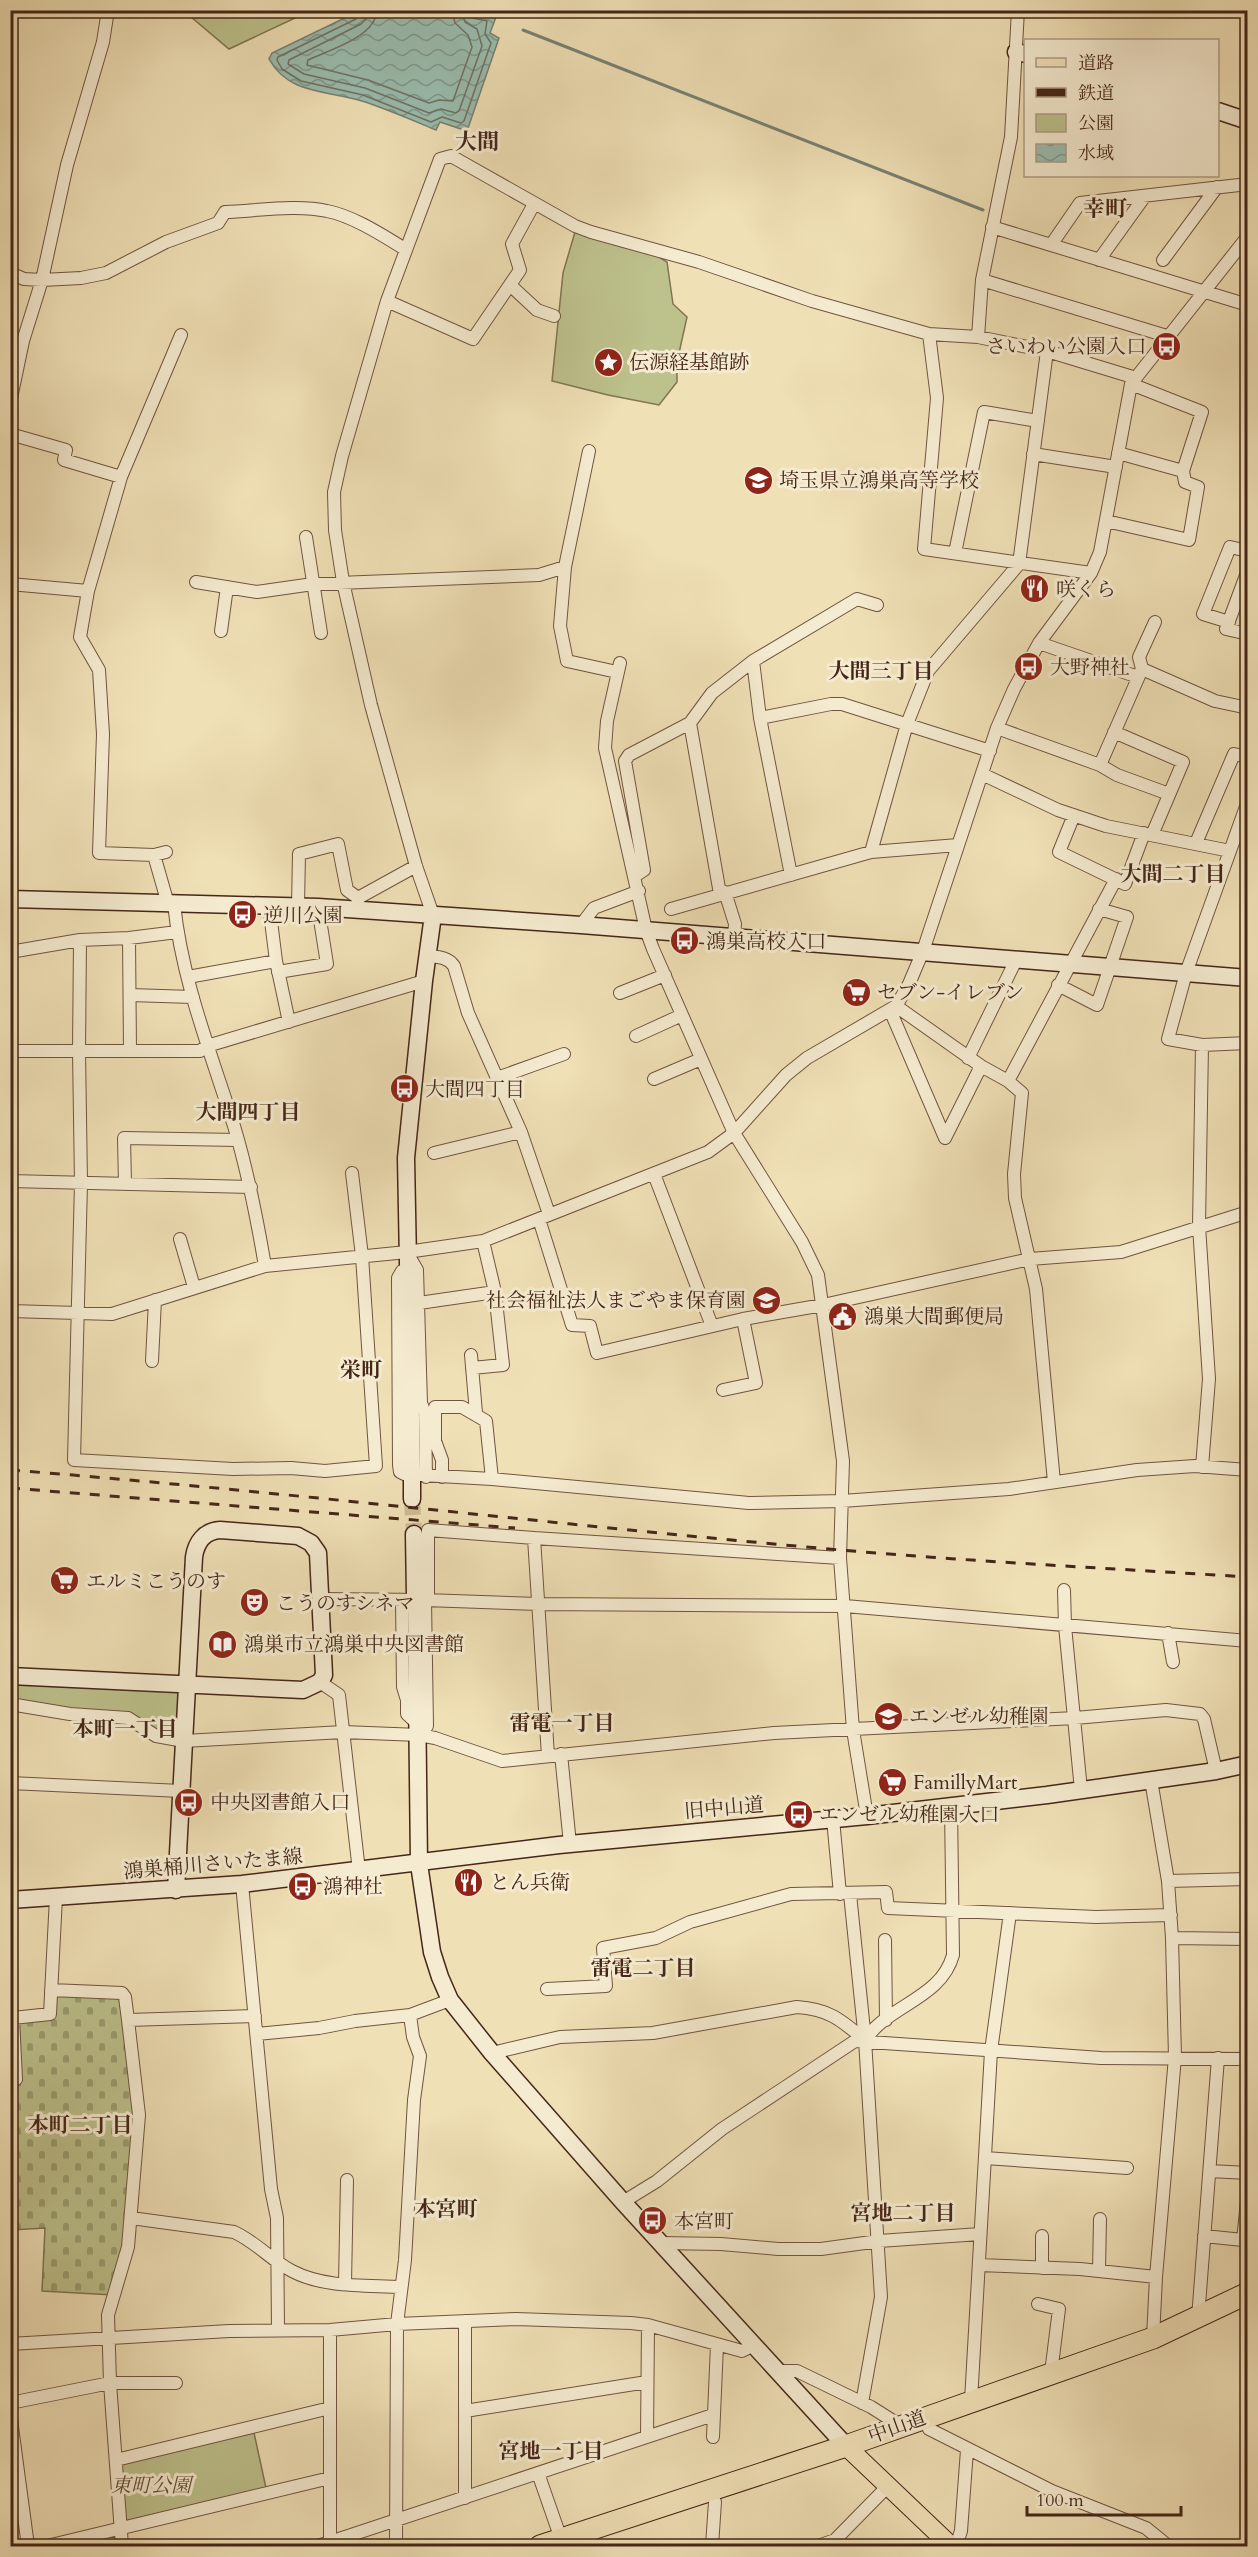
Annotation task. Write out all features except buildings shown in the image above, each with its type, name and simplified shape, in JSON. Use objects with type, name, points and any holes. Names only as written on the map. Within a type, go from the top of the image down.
[{"type":"highway","name":"中山道","points":[[540,2547],[567,2543],[715,2502],[850,2451],[901,2426],[1153,2338],[1248,2293]]},
{"type":"highway","name":"中山道","points":[[567,2543],[850,2451],[929,2429],[1163,2346],[1248,2304]]},
{"type":"main road","points":[[850,2451],[951,2547]]},
{"type":"street","points":[[10,403],[24,341],[42,280],[68,165],[103,42],[108,10]]},
{"type":"street","points":[[978,337],[982,280],[1011,137],[1021,53],[1018,10]]},
{"type":"street","points":[[1219,111],[1248,121]]},
{"type":"street","points":[[412,1499],[406,1158],[433,915],[416,866],[371,705],[343,582],[334,530],[334,492],[342,456],[387,301],[440,159],[446,156],[575,226],[591,232],[699,262],[812,301],[929,334],[978,337],[1047,351],[1133,381],[1202,412],[1183,471],[1185,482],[1198,487],[1189,540],[1106,521]]},
{"type":"street","points":[[1051,245],[1080,203],[1248,184]]},
{"type":"street","points":[[1163,260],[1218,187]]},
{"type":"street","points":[[1099,260],[1146,195]]},
{"type":"street","points":[[387,301],[473,339],[520,270],[512,244],[534,204]]},
{"type":"street","points":[[10,273],[24,279],[42,280],[81,278],[106,273],[166,242],[218,223],[225,212],[297,209],[327,211],[372,229],[405,249]]},
{"type":"street","points":[[992,227],[1248,305]]},
{"type":"street","points":[[10,1311],[78,1311],[112,1314],[265,1266],[407,1252],[483,1241],[708,1152],[734,1133],[786,1075],[807,1058],[893,1008],[909,984],[923,951],[997,728],[1014,689],[1039,643],[1091,573],[1100,552],[1133,381],[1206,292],[1248,236]]},
{"type":"street","points":[[982,280],[1170,337]]},
{"type":"street","points":[[510,285],[537,310],[554,316]]},
{"type":"street","points":[[929,334],[937,398],[924,549],[1091,573]]},
{"type":"street","points":[[181,335],[121,477],[88,591],[80,637],[99,670],[103,734],[99,854],[160,854],[193,998],[251,1187],[265,1266]]},
{"type":"street","points":[[871,852],[908,724],[928,671],[1019,564],[1047,351]]},
{"type":"street","points":[[955,553],[984,412],[1038,422]]},
{"type":"street","points":[[10,434],[66,450],[64,460],[121,477]]},
{"type":"street","points":[[589,451],[565,567],[560,626],[567,661],[619,668],[607,721],[605,748],[646,930],[734,1133],[802,1242],[818,1275],[843,1461],[840,1558],[853,1730],[867,1816]]},
{"type":"street","points":[[1118,453],[1183,471]]},
{"type":"street","points":[[1033,454],[1116,467]]},
{"type":"street","points":[[306,537],[321,633]]},
{"type":"street","points":[[1229,622],[1203,614],[1230,547],[1248,551]]},
{"type":"street","points":[[196,582],[257,592],[343,582],[539,575],[565,567]]},
{"type":"street","points":[[1248,570],[1226,629],[1248,634]]},
{"type":"street","points":[[10,584],[88,591]]},
{"type":"street","points":[[221,631],[227,587]]},
{"type":"street","points":[[635,876],[644,870],[625,761],[629,755],[690,723],[712,693],[753,661],[857,599],[877,605]]},
{"type":"street","points":[[1100,765],[1140,673],[1139,657],[1155,622]]},
{"type":"street","points":[[1039,643],[1140,673],[1215,701],[1248,708]]},
{"type":"street","points":[[753,661],[760,718],[791,874]]},
{"type":"street","points":[[760,718],[831,704],[842,704],[990,751]]},
{"type":"street","points":[[690,723],[722,893],[735,924],[734,937]]},
{"type":"street","points":[[997,728],[1100,765],[1117,775],[1169,794]]},
{"type":"street","points":[[1074,815],[1059,852],[1125,884],[1183,762],[1114,732]]},
{"type":"street","points":[[1196,843],[1234,754],[1248,757]]},
{"type":"street","points":[[982,774],[1074,815],[1106,826],[1230,851]]},
{"type":"street","points":[[1248,801],[1186,973],[1167,1039],[1202,1045],[1248,1043]]},
{"type":"street","points":[[298,906],[299,854],[338,844],[347,890],[358,904]]},
{"type":"street","points":[[670,909],[871,852],[958,845]]},
{"type":"street","points":[[358,904],[416,866]]},
{"type":"street","points":[[1008,1081],[1069,963],[1116,879]]},
{"type":"street","points":[[581,925],[594,908],[639,891]]},
{"type":"street","points":[[10,899],[318,907],[358,904],[433,915],[1017,958],[1248,978]]},
{"type":"street","points":[[268,905],[277,966],[290,1022]]},
{"type":"street","points":[[188,977],[277,966],[327,964],[318,907]]},
{"type":"street","points":[[1058,985],[1097,1005],[1127,917],[1099,909]]},
{"type":"street","points":[[10,952],[80,940],[129,938],[177,932]]},
{"type":"street","points":[[129,938],[130,1051]]},
{"type":"street","points":[[80,940],[81,1183],[74,1460],[232,1469],[291,1468],[325,1471],[376,1466],[362,1256],[352,1173]]},
{"type":"street","points":[[428,956],[450,960],[454,966],[468,1013],[521,1132],[572,1325],[590,1326],[597,1353],[743,1319],[822,1305],[1030,1259],[1121,1252],[1248,1212]]},
{"type":"street","points":[[968,1058],[1017,958]]},
{"type":"street","points":[[620,993],[664,975]]},
{"type":"street","points":[[10,1051],[200,1051],[207,1046],[424,981]]},
{"type":"street","points":[[130,995],[193,998]]},
{"type":"street","points":[[893,1008],[968,1058],[1008,1081],[1022,1093],[1014,1174],[1016,1198],[1036,1289],[1054,1482]]},
{"type":"street","points":[[893,1008],[945,1138],[981,1066]]},
{"type":"street","points":[[636,1036],[682,1015]]},
{"type":"street","points":[[1202,1045],[1199,1226],[1209,1379],[1202,1467]]},
{"type":"street","points":[[497,1078],[564,1054]]},
{"type":"street","points":[[654,1079],[701,1059]]},
{"type":"street","points":[[434,1153],[521,1132]]},
{"type":"street","points":[[126,1184],[124,1138],[238,1140]]},
{"type":"street","points":[[654,1174],[712,1326]]},
{"type":"street","points":[[10,1180],[251,1187]]},
{"type":"street","points":[[180,1239],[194,1287]]},
{"type":"street","points":[[476,1413],[472,1362],[503,1365],[495,1292],[483,1241]]},
{"type":"street","points":[[407,1252],[417,1270],[421,1403],[425,1413],[413,1475]]},
{"type":"street","points":[[418,1304],[495,1292]]},
{"type":"street","points":[[152,1361],[155,1300]]},
{"type":"street","points":[[723,1390],[756,1383],[743,1319]]},
{"type":"street","points":[[442,1477],[442,1460],[435,1441],[435,1407],[462,1407],[476,1413],[486,1421],[492,1479]]},
{"type":"street","points":[[413,1475],[492,1479],[749,1503],[842,1501],[1009,1489],[1137,1470],[1202,1467],[1248,1470]]},
{"type":"street","points":[[10,1676],[188,1683],[303,1690],[321,1683],[324,1675],[318,1553],[305,1538],[220,1530],[208,1533],[200,1541],[194,1557],[188,1683],[176,1890]]},
{"type":"street","points":[[417,1600],[428,1530],[840,1558]]},
{"type":"street","points":[[414,1534],[419,1730],[419,1864],[432,1952],[450,2000],[492,2053],[623,2202],[850,2451]]},
{"type":"street","points":[[534,1538],[554,1755],[570,1844]]},
{"type":"street","points":[[1064,1590],[1065,1626],[1081,1790]]},
{"type":"street","points":[[320,1599],[539,1605],[845,1606],[1248,1641]]},
{"type":"street","points":[[1168,1633],[1173,1662]]},
{"type":"street","points":[[321,1683],[339,1695],[359,1871]]},
{"type":"street","points":[[10,1704],[70,1714],[128,1718],[156,1736],[184,1741],[419,1730],[435,1738],[502,1761],[774,1733],[1075,1718],[1166,1710],[1200,1714],[1204,1719],[1216,1771]]},
{"type":"street","name":"旧中山道","points":[[419,1864],[570,1844],[951,1807],[1216,1771],[1248,1764]]},
{"type":"street","points":[[1151,1780],[1168,1881],[1171,1915],[1175,2057],[1153,2338]]},
{"type":"street","points":[[10,1783],[181,1791]]},
{"type":"street","points":[[865,2040],[872,2030],[927,1991],[948,1971],[953,1955],[951,1807]]},
{"type":"street","points":[[833,1819],[865,2040],[879,2241],[881,2297],[862,2403]]},
{"type":"street","name":"鴻巣桶川さいたま線","points":[[10,1900],[176,1890],[419,1864]]},
{"type":"street","points":[[1168,1881],[1248,1879]]},
{"type":"street","points":[[242,1884],[270,2177],[277,2218],[278,2330]]},
{"type":"street","points":[[547,1989],[606,1986],[603,1948],[656,1938],[690,1922],[791,1894],[886,1892],[888,1908],[1096,1917],[1171,1915]]},
{"type":"street","points":[[10,2080],[16,2079],[13,2018],[50,2014],[56,1897]]},
{"type":"street","points":[[970,2401],[991,2051],[1010,1913]]},
{"type":"street","points":[[1172,1938],[1248,1939]]},
{"type":"street","points":[[885,1940],[886,2020]]},
{"type":"street","points":[[51,1990],[122,1993],[125,1997],[128,2020],[139,2115],[128,2247],[108,2315],[110,2383],[122,2547]]},
{"type":"street","points":[[256,2034],[410,2015],[450,2000]]},
{"type":"street","points":[[492,2053],[560,2037],[653,2033],[797,2007],[819,2008],[846,2024],[865,2040]]},
{"type":"street","points":[[396,2547],[397,2324],[405,2260],[414,2100],[420,2056],[413,2037],[410,2015]]},
{"type":"street","points":[[128,2020],[255,2016]]},
{"type":"street","points":[[623,2202],[657,2181],[722,2129],[855,2041],[1101,2058],[1248,2059]]},
{"type":"street","points":[[1198,2318],[1218,2058]]},
{"type":"street","points":[[985,2158],[1127,2168]]},
{"type":"street","points":[[1210,2171],[1248,2173]]},
{"type":"street","points":[[345,2283],[347,2180]]},
{"type":"street","points":[[1204,2236],[1243,2240],[1248,2192]]},
{"type":"street","points":[[131,2218],[234,2232],[248,2238],[292,2271],[322,2282],[401,2287]]},
{"type":"street","points":[[1099,2271],[1100,2219]]},
{"type":"street","points":[[661,2243],[821,2249],[879,2241],[980,2234]]},
{"type":"street","points":[[1042,2236],[1042,2268]]},
{"type":"street","points":[[979,2265],[1099,2271],[1156,2277]]},
{"type":"street","points":[[1038,2304],[1059,2309],[1051,2373]]},
{"type":"street","points":[[10,2344],[229,2331],[330,2330],[397,2324],[516,2319],[648,2325],[742,2351],[754,2345]]},
{"type":"street","points":[[465,2321],[465,2498]]},
{"type":"street","points":[[647,2437],[648,2325]]},
{"type":"street","points":[[330,2330],[330,2478],[324,2544],[713,2415]]},
{"type":"street","points":[[713,2437],[717,2345]]},
{"type":"street","points":[[779,2372],[797,2371],[862,2403],[901,2426]]},
{"type":"street","points":[[465,2411],[647,2382]]},
{"type":"street","points":[[10,2403],[110,2383],[176,2383]]},
{"type":"street","points":[[116,2460],[330,2408]]},
{"type":"street","points":[[10,2412],[28,2547]]},
{"type":"street","points":[[929,2429],[967,2450],[1089,2508],[1146,2528],[1168,2547]]},
{"type":"street","points":[[956,2547],[961,2531],[967,2450]]},
{"type":"street","points":[[538,2473],[567,2543]]},
{"type":"street","points":[[47,2547],[330,2478]]},
{"type":"street","points":[[818,2547],[835,2543],[887,2487]]},
{"type":"street","points":[[712,2547],[715,2502]]},
{"type":"green space","points":[[184,11],[310,11],[229,49]]},
{"type":"green space","points":[[575,232],[654,254],[667,262],[673,304],[687,317],[677,362],[677,382],[659,405],[552,381],[563,273]]},
{"type":"green space","points":[[10,1676],[188,1682],[184,1741],[128,1718],[11,1704]]},
{"type":"green space","points":[[51,1990],[122,1993],[139,2114],[134,2189],[113,2295],[42,2291],[45,2228],[11,2230],[10,2081],[13,2018],[50,2014]]},
{"type":"green space","name":"東町公園","points":[[254,2433],[266,2488],[126,2521],[120,2465],[123,2461]]},
{"type":"water","points":[[468,10],[478,14],[480,11],[496,17],[490,33],[499,38],[467,131],[440,122],[436,130],[362,101],[298,85],[277,71],[269,59],[272,53],[359,11]]},
{"type":"waterway","points":[[523,30],[983,210]]},
{"type":"tunnel","points":[[412,1499],[414,1534]]},
{"type":"railway","points":[[10,1470],[818,1548],[979,1561],[1248,1577]]},
{"type":"railway","points":[[10,1488],[515,1528]]},
{"type":"place","name":"さいわい公園入口","points":[[1167,346]]},
{"type":"place","name":"伝源経基館跡","points":[[608,362]]},
{"type":"place","name":"埼玉県立鴻巣高等学校","points":[[758,480]]},
{"type":"place","name":"咲くら","points":[[1035,589]]},
{"type":"place","name":"大野神社","points":[[1029,667]]},
{"type":"place","name":"逆川公園","points":[[242,915]]},
{"type":"place","name":"鴻巣高校入口","points":[[685,941]]},
{"type":"place","name":"セブン-イレブン","points":[[856,992]]},
{"type":"place","name":"大間四丁目","points":[[404,1089]]},
{"type":"place","name":"社会福祉法人まごやま保育園","points":[[767,1300]]},
{"type":"place","name":"鴻巣大間郵便局","points":[[843,1316]]},
{"type":"place","name":"エルミこうのす","points":[[65,1581]]},
{"type":"place","name":"こうのすシネマ","points":[[255,1603]]},
{"type":"place","name":"鴻巣市立鴻巣中央図書館","points":[[223,1644]]},
{"type":"place","name":"エンゼル幼稚園","points":[[888,1716]]},
{"type":"place","name":"FamillyMart","points":[[892,1782]]},
{"type":"place","name":"中央図書館入口","points":[[189,1802]]},
{"type":"place","name":"エンゼル幼稚園入口","points":[[798,1814]]},
{"type":"place","name":"とん兵衛","points":[[469,1882]]},
{"type":"place","name":"鴻神社","points":[[302,1886]]},
{"type":"place","name":"本宮町","points":[[653,2221]]},
{"type":"district","name":"大間","points":[[477,142]]},
{"type":"district","name":"幸町","points":[[1105,209]]},
{"type":"district","name":"大間三丁目","points":[[881,671]]},
{"type":"district","name":"大間二丁目","points":[[1173,874]]},
{"type":"district","name":"大間四丁目","points":[[248,1112]]},
{"type":"district","name":"栄町","points":[[361,1370]]},
{"type":"district","name":"雷電一丁目","points":[[562,1723]]},
{"type":"district","name":"本町一丁目","points":[[125,1729]]},
{"type":"district","name":"雷電二丁目","points":[[643,1968]]},
{"type":"district","name":"本町二丁目","points":[[80,2125]]},
{"type":"district","name":"本宮町","points":[[446,2209]]},
{"type":"district","name":"宮地二丁目","points":[[903,2213]]},
{"type":"district","name":"宮地一丁目","points":[[551,2451]]}]
